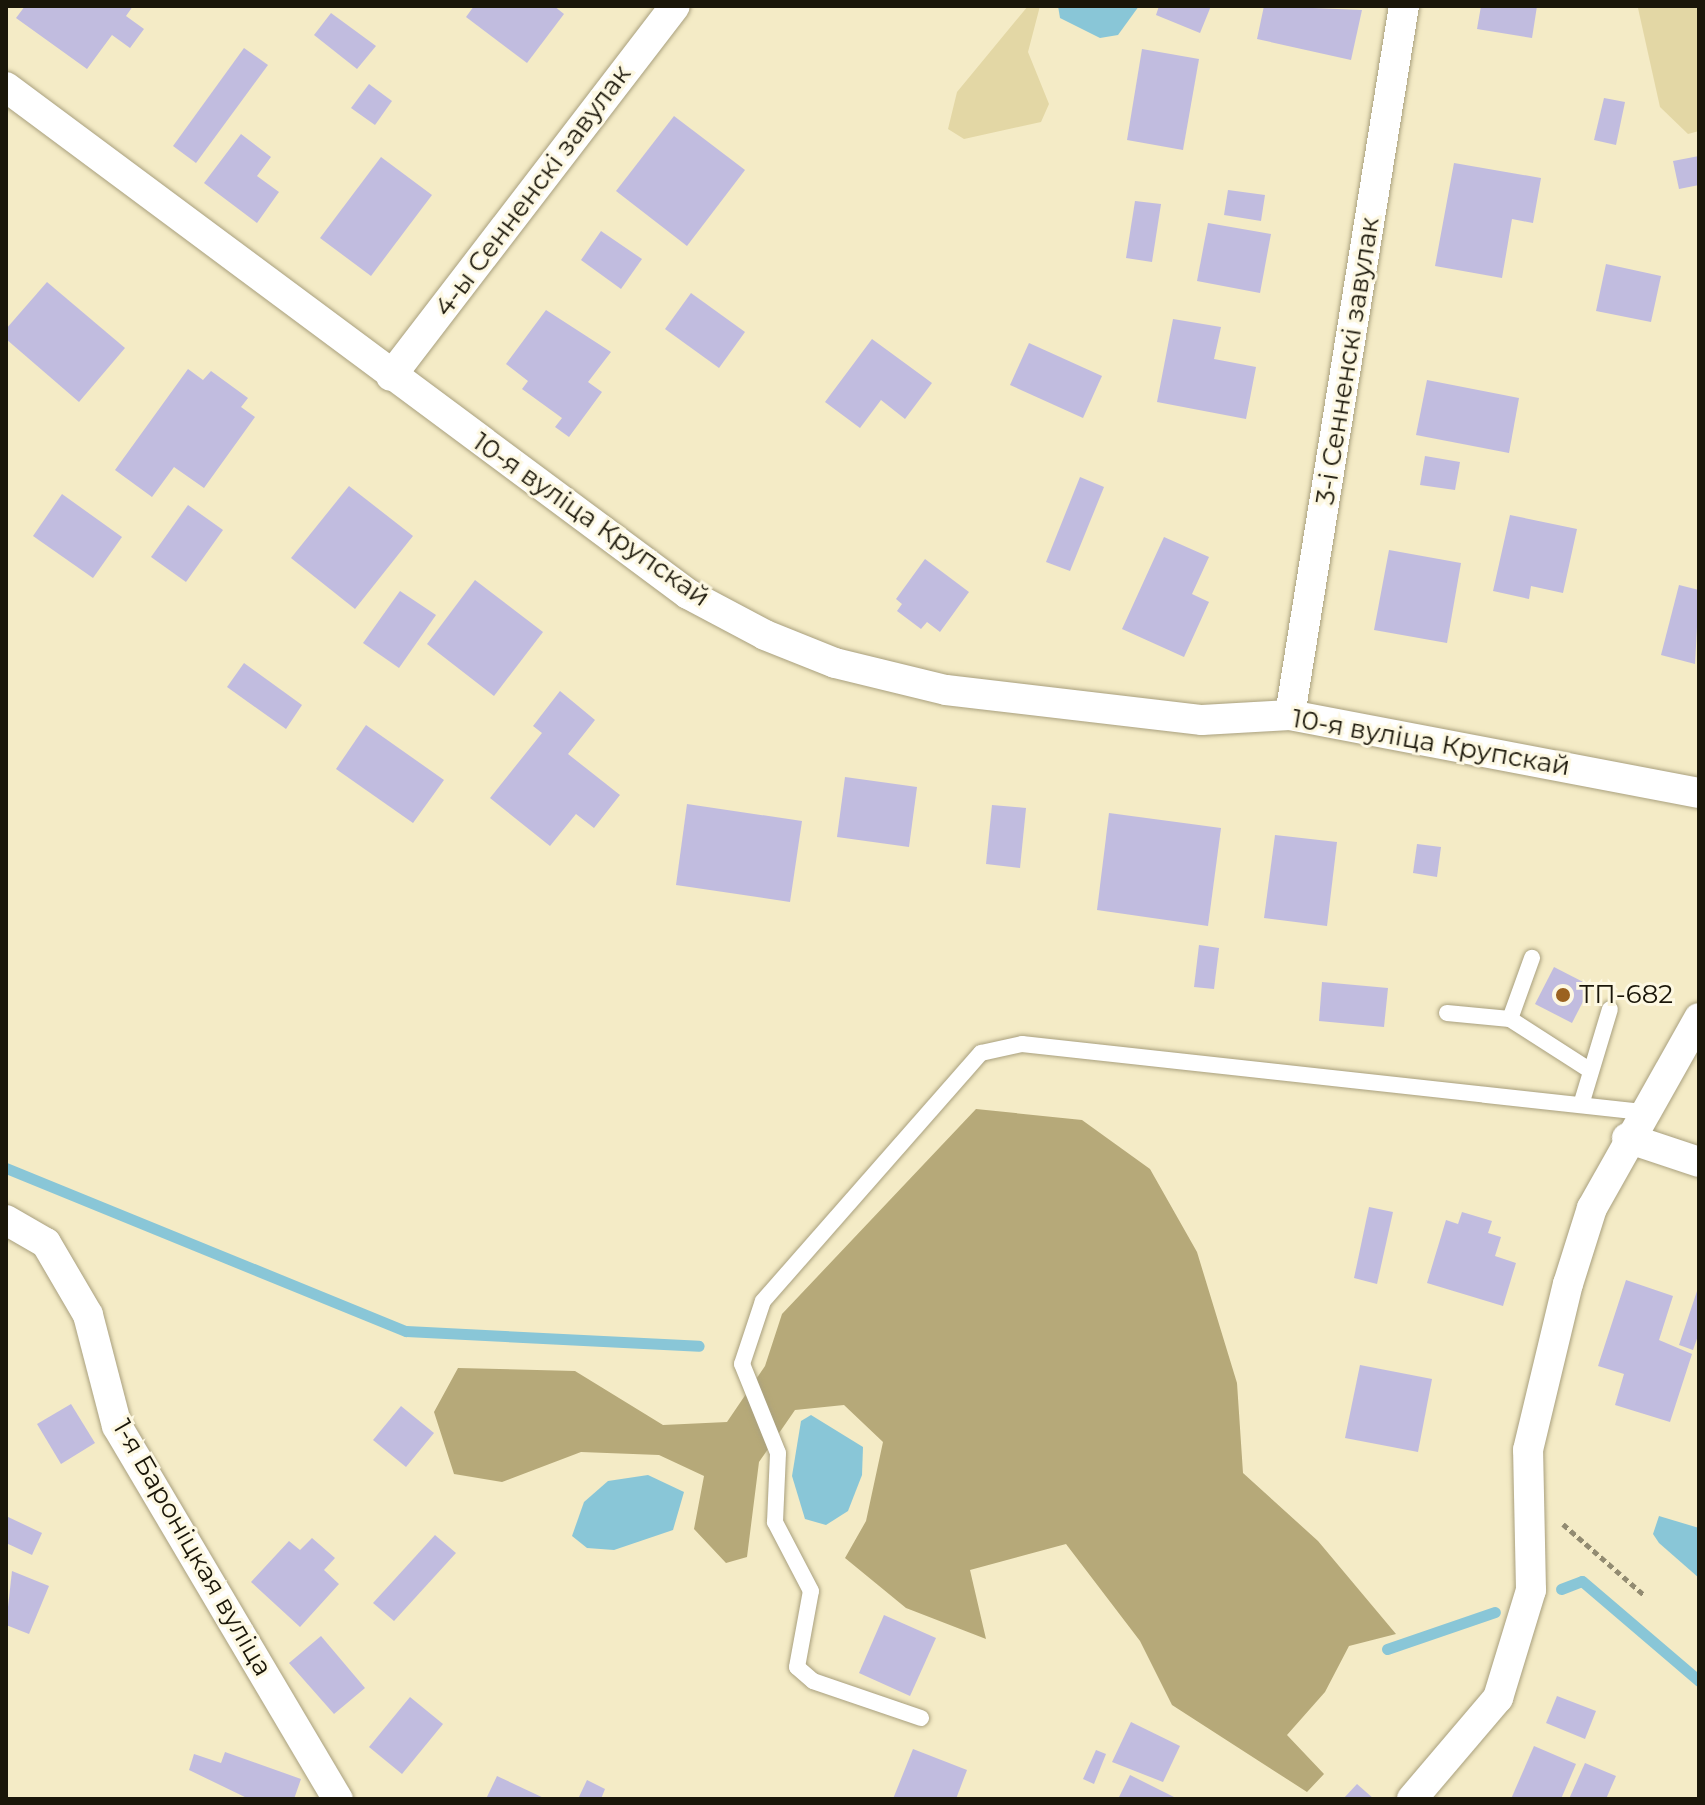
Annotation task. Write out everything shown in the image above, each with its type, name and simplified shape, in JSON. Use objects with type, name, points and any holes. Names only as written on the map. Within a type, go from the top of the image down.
[{"type":"street","name":"4-ы Сенненскі завулак","points":[[391,376],[675,6]]},
{"type":"street","name":"3-і Сенненскі завулак","points":[[1290,715],[1404,6]]},
{"type":"street","name":"10-я вуліца Крупскай","points":[[6,87],[688,594],[835,663],[946,690],[1084,707],[1202,720],[1290,715],[1699,793]]},
{"type":"street","points":[[1412,1799],[1498,1698],[1531,1590],[1528,1450],[1568,1284],[1592,1208],[1627,1138],[1699,1018]]},
{"type":"street","points":[[1627,1138],[1699,1162]]},
{"type":"street","name":"1-я Бароніцкая вуліца","points":[[6,1220],[46,1243],[88,1315],[117,1426],[335,1798]]},
{"type":"lane","points":[[1510,1019],[1532,958]]},
{"type":"lane","points":[[1581,1105],[1610,1009]]},
{"type":"lane","points":[[1447,1013],[1510,1019],[1591,1071]]},
{"type":"lane","points":[[921,1718],[813,1681],[797,1667],[811,1591],[775,1522],[778,1453],[742,1364],[763,1301],[981,1053],[1022,1044],[1642,1112]]},
{"type":"path","points":[[1529,1495],[1644,1595]]},
{"type":"shaded area","points":[[1028,6],[1040,6],[1028,52],[1049,104],[1041,122],[964,139],[948,129],[957,92]]},
{"type":"shaded area","points":[[1699,6],[1699,131],[1688,134],[1660,107],[1638,8]]},
{"type":"shaded area","points":[[976,1109],[1082,1120],[1150,1169],[1197,1252],[1237,1383],[1243,1473],[1318,1541],[1396,1634],[1349,1646],[1325,1692],[1287,1735],[1324,1774],[1307,1792],[1172,1705],[1140,1641],[1066,1544],[970,1570],[986,1639],[906,1608],[845,1558],[866,1521],[883,1442],[844,1405],[795,1410],[759,1462],[747,1557],[726,1563],[694,1529],[704,1476],[659,1455],[581,1452],[502,1482],[454,1474],[434,1412],[458,1368],[575,1371],[663,1425],[727,1422],[765,1366],[782,1314]]},
{"type":"water","points":[[1058,6],[1139,6],[1118,35],[1100,38],[1060,18]]},
{"type":"water","points":[[811,1415],[863,1447],[862,1475],[848,1511],[826,1525],[805,1519],[792,1476],[801,1421]]},
{"type":"water","points":[[648,1475],[684,1492],[673,1530],[614,1550],[587,1548],[572,1536],[584,1502],[608,1481]]},
{"type":"water","points":[[1659,1516],[1699,1528],[1699,1578],[1653,1534]]},
{"type":"building","points":[[25,6],[133,6],[126,16],[144,29],[130,48],[112,35],[87,69],[16,18]]},
{"type":"building","points":[[474,6],[554,6],[564,14],[527,63],[466,17]]},
{"type":"building","points":[[1159,6],[1211,6],[1200,33],[1156,15]]},
{"type":"building","points":[[1264,6],[1362,10],[1351,60],[1257,39]]},
{"type":"building","points":[[1481,6],[1537,6],[1532,38],[1477,29]]},
{"type":"building","points":[[331,13],[376,46],[357,69],[314,35]]},
{"type":"building","points":[[244,48],[268,65],[196,163],[173,146]]},
{"type":"building","points":[[1142,49],[1199,59],[1183,150],[1127,140]]},
{"type":"building","points":[[369,84],[392,101],[375,125],[351,108]]},
{"type":"building","points":[[1604,98],[1625,102],[1616,145],[1594,140]]},
{"type":"building","points":[[674,116],[745,170],[687,246],[616,191]]},
{"type":"building","points":[[241,134],[271,157],[257,176],[279,192],[257,223],[204,183]]},
{"type":"building","points":[[1699,156],[1699,185],[1679,189],[1673,161]]},
{"type":"building","points":[[381,157],[432,195],[371,276],[320,238]]},
{"type":"building","points":[[1454,163],[1541,178],[1533,223],[1512,219],[1502,278],[1435,266]]},
{"type":"building","points":[[1228,190],[1265,195],[1261,221],[1224,215]]},
{"type":"building","points":[[1135,201],[1161,204],[1152,262],[1126,258]]},
{"type":"building","points":[[1208,223],[1271,234],[1260,293],[1197,281]]},
{"type":"building","points":[[601,231],[642,259],[621,289],[581,260]]},
{"type":"building","points":[[1606,264],[1661,276],[1651,322],[1596,311]]},
{"type":"building","points":[[47,282],[125,348],[79,402],[6,339],[6,329]]},
{"type":"building","points":[[691,293],[745,332],[719,368],[665,329]]},
{"type":"building","points":[[546,310],[611,352],[588,382],[602,392],[569,437],[555,427],[562,418],[522,389],[528,381],[506,364]]},
{"type":"building","points":[[1173,319],[1221,327],[1214,359],[1256,367],[1246,419],[1157,402]]},
{"type":"building","points":[[872,339],[932,383],[905,419],[881,400],[860,428],[825,402]]},
{"type":"building","points":[[1029,343],[1102,376],[1083,418],[1010,385]]},
{"type":"building","points":[[188,369],[203,380],[211,371],[248,398],[241,407],[255,417],[204,488],[174,467],[152,497],[115,470]]},
{"type":"building","points":[[1427,380],[1519,398],[1509,453],[1416,435]]},
{"type":"building","points":[[1425,456],[1460,462],[1455,490],[1420,485]]},
{"type":"building","points":[[1080,477],[1104,487],[1070,571],[1046,562]]},
{"type":"building","points":[[349,486],[413,536],[355,609],[291,558]]},
{"type":"building","points":[[62,494],[122,537],[93,578],[33,536]]},
{"type":"building","points":[[188,505],[223,530],[186,582],[151,557]]},
{"type":"building","points":[[1510,515],[1577,529],[1563,593],[1531,586],[1529,599],[1493,591]]},
{"type":"building","points":[[1164,537],[1209,557],[1192,594],[1209,602],[1184,657],[1122,629]]},
{"type":"building","points":[[1389,550],[1461,563],[1447,643],[1374,630]]},
{"type":"building","points":[[925,559],[969,592],[940,632],[927,622],[921,629],[897,611],[902,604],[896,599]]},
{"type":"building","points":[[475,580],[543,632],[494,696],[427,644]]},
{"type":"building","points":[[1679,585],[1699,590],[1695,664],[1661,655]]},
{"type":"building","points":[[400,591],[436,615],[399,668],[363,643]]},
{"type":"building","points":[[244,663],[302,705],[286,729],[227,687]]},
{"type":"building","points":[[560,691],[595,720],[568,754],[620,795],[594,828],[576,814],[550,846],[490,798],[542,733],[533,726]]},
{"type":"building","points":[[366,725],[444,780],[413,823],[336,769]]},
{"type":"building","points":[[845,777],[917,787],[909,847],[837,837]]},
{"type":"building","points":[[687,804],[802,821],[790,902],[676,885]]},
{"type":"building","points":[[992,805],[1026,808],[1020,868],[986,864]]},
{"type":"building","points":[[1109,813],[1221,828],[1208,926],[1097,910]]},
{"type":"building","points":[[1275,835],[1337,842],[1327,926],[1264,918]]},
{"type":"building","points":[[1417,844],[1441,847],[1437,877],[1413,873]]},
{"type":"building","points":[[1199,945],[1219,948],[1214,989],[1194,987]]},
{"type":"building","name":"ТП-682","points":[[1554,967],[1591,986],[1572,1023],[1535,1004]]},
{"type":"building","points":[[1322,982],[1388,988],[1384,1027],[1319,1021]]},
{"type":"building","points":[[1369,1207],[1393,1212],[1377,1284],[1354,1278]]},
{"type":"building","points":[[1462,1212],[1492,1221],[1488,1233],[1501,1237],[1495,1256],[1516,1263],[1503,1306],[1427,1283],[1446,1220],[1458,1224]]},
{"type":"building","points":[[1626,1280],[1673,1296],[1659,1340],[1692,1354],[1670,1422],[1615,1405],[1624,1374],[1598,1366]]},
{"type":"building","points":[[1699,1285],[1699,1333],[1693,1350],[1679,1345]]},
{"type":"building","points":[[1360,1365],[1432,1379],[1418,1452],[1345,1438]]},
{"type":"building","points":[[71,1404],[95,1443],[61,1464],[37,1424]]},
{"type":"building","points":[[401,1406],[434,1433],[406,1467],[373,1440]]},
{"type":"building","points":[[6,1516],[42,1533],[32,1555],[6,1543]]},
{"type":"building","points":[[435,1535],[456,1553],[394,1621],[373,1603]]},
{"type":"building","points":[[312,1538],[335,1558],[324,1570],[339,1584],[300,1627],[251,1582],[289,1541],[300,1550]]},
{"type":"building","points":[[12,1571],[49,1586],[29,1634],[6,1625]]},
{"type":"building","points":[[884,1615],[936,1638],[910,1696],[859,1673]]},
{"type":"building","points":[[321,1636],[365,1688],[334,1714],[289,1663]]},
{"type":"building","points":[[1557,1696],[1596,1711],[1585,1739],[1546,1723]]},
{"type":"building","points":[[410,1697],[443,1724],[402,1774],[369,1747]]},
{"type":"building","points":[[1131,1722],[1180,1746],[1163,1782],[1112,1762]]},
{"type":"building","points":[[1534,1746],[1576,1764],[1561,1799],[1511,1799]]},
{"type":"building","points":[[913,1749],[967,1770],[956,1799],[893,1799]]},
{"type":"building","points":[[1096,1750],[1106,1754],[1094,1784],[1083,1779]]},
{"type":"building","points":[[225,1752],[301,1779],[294,1799],[249,1799],[189,1770],[194,1754],[221,1763]]},
{"type":"building","points":[[1585,1763],[1616,1776],[1606,1799],[1569,1799]]},
{"type":"building","points":[[1130,1775],[1178,1799],[1118,1799]]},
{"type":"building","points":[[497,1776],[546,1799],[486,1799]]},
{"type":"building","points":[[587,1780],[605,1789],[601,1799],[578,1799]]},
{"type":"building","points":[[1357,1784],[1374,1799],[1343,1799]]},
{"type":"waterway","points":[[6,1168],[406,1331],[699,1346]]},
{"type":"waterway","points":[[1561,1589],[1582,1581],[1699,1681]]},
{"type":"waterway","points":[[1387,1649],[1495,1612]]},
{"type":"place","name":"ТП-682","points":[[1563,995]]}]
